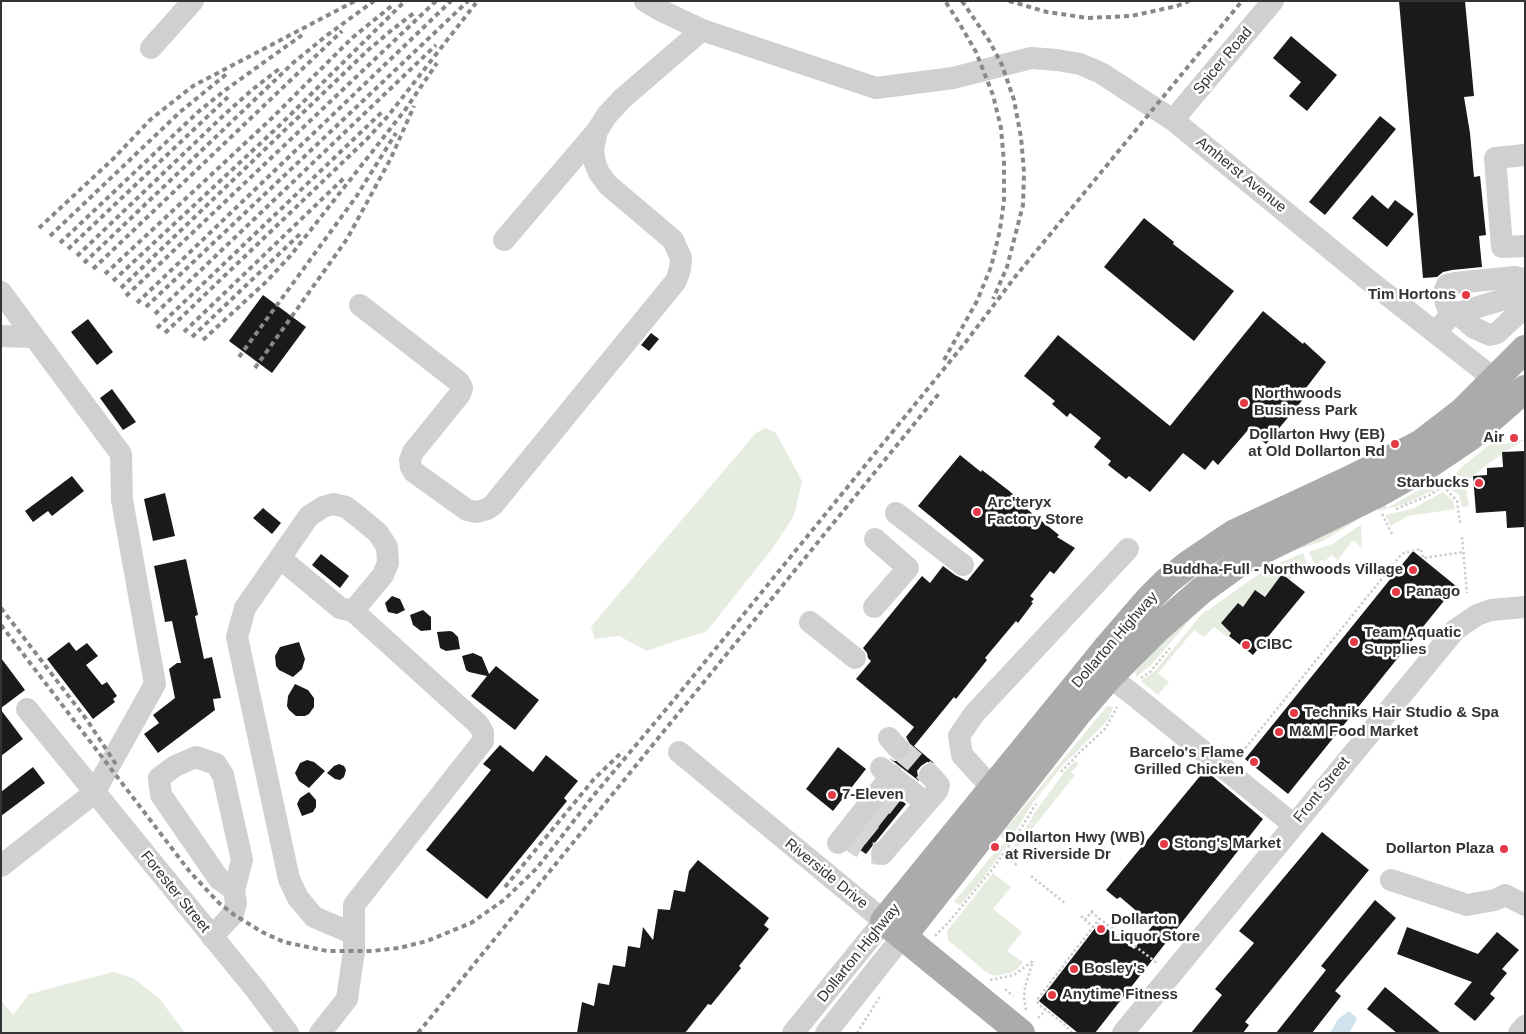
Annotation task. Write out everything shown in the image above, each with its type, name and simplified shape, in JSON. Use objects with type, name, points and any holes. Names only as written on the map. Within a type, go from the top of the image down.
[{"type":"main road","name":"Dollarton Highway","points":[[894,929],[1110,677],[1149,599],[1167,581],[1233,534],[1351,480],[1420,444],[1463,411],[1525,349]]},
{"type":"main road","name":"Dollarton Highway","points":[[894,929],[992,788],[1110,677],[1156,630],[1202,590],[1245,559],[1362,501],[1430,464],[1470,437],[1522,397]]},
{"type":"main road","name":"Riverside Drive","points":[[894,929],[960,982],[1029,1022]]},
{"type":"street","points":[[151,48],[193,1]]},
{"type":"street","name":"Amherst Avenue","points":[[645,1],[702,30],[876,88],[953,78],[1031,58],[1080,64],[1101,73],[1173,120],[1435,332],[1522,397]]},
{"type":"street","name":"Spicer Road","points":[[1173,120],[1273,1]]},
{"type":"street","points":[[504,240],[623,98],[702,30]]},
{"type":"street","points":[[360,305],[459,382],[462,388],[460,394],[413,452],[410,460],[414,472],[467,510],[477,512],[492,506],[676,281],[680,269],[681,258],[673,240],[608,185],[599,173],[593,150],[597,131]]},
{"type":"street","points":[[1525,155],[1494,158],[1502,247],[1525,246]]},
{"type":"street","points":[[1525,282],[1523,279],[1515,277],[1454,283],[1447,285],[1444,292],[1446,304],[1454,314],[1474,328],[1490,334],[1497,333],[1525,307]]},
{"type":"street","points":[[1,292],[121,454],[122,500],[155,684],[94,793],[1,866]]},
{"type":"street","points":[[1435,332],[1454,314],[1525,293]]},
{"type":"street","points":[[1,336],[34,336]]},
{"type":"street","points":[[353,612],[383,575],[388,564],[387,547],[378,533],[360,518],[346,507],[334,504],[323,507],[309,516],[245,608],[238,637],[289,879],[298,898],[314,918],[354,934]]},
{"type":"street","points":[[896,513],[963,565]]},
{"type":"street","points":[[874,607],[908,568],[875,540]]},
{"type":"street","points":[[992,788],[962,755],[959,736],[974,714],[1128,549]]},
{"type":"street","points":[[280,558],[340,608],[353,612],[478,724],[483,732],[483,741],[354,905],[354,951],[347,999],[320,1033]]},
{"type":"street","name":"Front Street","points":[[1124,1033],[1455,630],[1471,619],[1491,610],[1525,607]]},
{"type":"street","points":[[810,622],[855,658]]},
{"type":"street","points":[[1110,677],[1294,825]]},
{"type":"street","name":"Forester Street","points":[[27,710],[256,990],[288,1033]]},
{"type":"street","name":"Riverside Drive","points":[[679,752],[894,929]]},
{"type":"street","points":[[212,937],[233,914],[236,903],[234,890],[242,860],[223,775],[216,764],[196,757],[175,766],[159,778],[161,795],[219,879],[234,890]]},
{"type":"street","points":[[838,843],[886,772],[926,803]]},
{"type":"street","points":[[882,854],[938,791],[939,784],[930,775]]},
{"type":"street","points":[[1392,880],[1467,905],[1495,900],[1515,900]]},
{"type":"street","name":"Dollarton Highway","points":[[793,1033],[894,929]]},
{"type":"street","name":"Dollarton Highway","points":[[826,1033],[894,929]]},
{"type":"street","points":[[1519,1033],[1525,1026]]},
{"type":"path","points":[[1391,510],[1425,497],[1443,486],[1449,477]]},
{"type":"path","points":[[1443,486],[1457,500],[1460,523]]},
{"type":"path","points":[[1376,515],[1382,512],[1392,536]]},
{"type":"path","points":[[1462,537],[1467,593]]},
{"type":"path","points":[[1235,760],[1400,556],[1404,553],[1421,549],[1423,558],[1463,552]]},
{"type":"path","points":[[1060,772],[1105,729],[1112,718],[1120,701],[1110,677],[1139,679],[1150,672],[1174,644]]},
{"type":"path","points":[[938,933],[971,896],[1003,854],[1040,798]]},
{"type":"path","points":[[1003,854],[1018,866]]},
{"type":"path","points":[[1031,876],[1065,903]]},
{"type":"path","points":[[1085,920],[1092,911],[1099,919],[1158,964]]},
{"type":"path","points":[[1081,916],[1093,927]]},
{"type":"path","points":[[1072,1033],[1064,1024],[1038,1004],[1037,1000],[1099,919]]},
{"type":"path","points":[[960,982],[999,979],[1014,975],[1033,960],[1024,998],[1029,1022],[1046,1010]]},
{"type":"path","points":[[1005,989],[1013,996]]},
{"type":"path","points":[[857,1033],[883,992]]},
{"type":"shaded area","points":[[765,428],[776,433],[802,481],[794,516],[772,549],[706,632],[647,651],[619,636],[595,639],[591,627],[599,617],[756,433]]},
{"type":"shaded area","points":[[1497,439],[1504,444],[1525,439],[1525,441],[1520,441],[1520,443],[1504,452],[1465,483],[1469,506],[1462,507],[1459,495],[1448,487],[1459,469]]},
{"type":"shaded area","points":[[1443,479],[1432,491],[1405,504],[1378,511],[1379,508],[1385,505],[1387,508],[1428,485],[1430,488]]},
{"type":"shaded area","points":[[1443,492],[1453,501],[1455,509],[1408,516],[1391,526],[1385,515],[1412,509]]},
{"type":"shaded area","points":[[1356,518],[1359,519],[1323,541],[1287,553],[1247,574],[1201,607],[1152,664],[1136,677],[1135,672],[1170,632],[1245,571]]},
{"type":"shaded area","points":[[1361,525],[1362,548],[1353,540],[1338,560],[1331,555],[1325,561],[1321,560],[1316,565],[1314,563],[1309,552],[1332,544]]},
{"type":"shaded area","points":[[1303,553],[1308,566],[1298,571],[1290,580],[1282,575],[1265,597],[1255,590],[1243,607],[1238,603],[1221,623],[1231,633],[1228,637],[1214,627],[1204,637],[1194,630],[1158,673],[1169,682],[1158,695],[1141,681],[1155,671],[1201,615],[1256,576],[1275,565]]},
{"type":"shaded area","points":[[1107,706],[1113,707],[1109,718],[1064,764],[1033,803],[1013,835],[1008,833],[1003,838],[1000,836]]},
{"type":"shaded area","points":[[1075,761],[1079,764],[1071,772],[1075,775],[1010,857],[1008,855],[1035,812],[1066,770]]},
{"type":"shaded area","points":[[1009,837],[1012,838],[981,881],[960,905],[954,902],[995,852],[997,853]]},
{"type":"shaded area","points":[[993,873],[1011,887],[993,909],[1022,932],[1007,951],[1023,962],[1016,970],[1010,973],[994,976],[985,971],[948,940],[947,931]]},
{"type":"shaded area","points":[[113,972],[133,978],[159,998],[185,1033],[1,1033],[1,1001],[13,1015],[29,994]]},
{"type":"water","points":[[1349,1011],[1357,1018],[1350,1032],[1330,1033],[1338,1019]]},
{"type":"building","points":[[1399,1],[1465,1],[1474,96],[1464,97],[1474,177],[1480,176],[1486,235],[1479,236],[1482,267],[1452,270],[1443,272],[1437,277],[1423,278]]},
{"type":"building","points":[[1291,36],[1337,75],[1307,111],[1289,96],[1301,82],[1273,58]]},
{"type":"building","points":[[1380,116],[1396,129],[1325,215],[1309,202]]},
{"type":"building","points":[[1372,195],[1388,209],[1395,200],[1414,214],[1387,247],[1352,218]]},
{"type":"building","points":[[1144,218],[1174,242],[1173,244],[1234,291],[1194,341],[1104,267]]},
{"type":"building","points":[[263,295],[306,327],[272,373],[229,341]]},
{"type":"building","name":"Northwoods Business Park","points":[[1263,311],[1303,344],[1304,342],[1326,362],[1306,388],[1310,391],[1266,444],[1248,430],[1218,465],[1213,460],[1205,470],[1183,453],[1150,492],[1129,476],[1126,479],[1108,465],[1111,461],[1094,447],[1101,438],[1070,413],[1067,417],[1052,404],[1055,401],[1024,376],[1058,335],[1170,426]]},
{"type":"building","points":[[88,319],[113,352],[97,365],[71,332]]},
{"type":"building","points":[[651,333],[659,339],[649,351],[641,345]]},
{"type":"building","points":[[112,389],[136,422],[123,430],[100,398]]},
{"type":"building","points":[[1525,451],[1525,527],[1507,528],[1506,511],[1476,513],[1473,476],[1487,475],[1487,468],[1503,467],[1502,452]]},
{"type":"building","points":[[960,455],[1008,490],[1014,495],[1012,497],[1059,535],[1057,537],[1075,548],[1054,574],[1050,571],[1030,596],[1034,599],[1031,602],[1033,603],[1018,623],[1016,621],[985,658],[987,660],[956,699],[954,697],[914,746],[934,763],[927,762],[921,766],[917,771],[919,781],[889,758],[894,761],[900,761],[907,757],[911,746],[906,737],[914,727],[856,679],[871,661],[863,648],[922,576],[930,583],[943,566],[967,581],[984,560],[918,506]]},
{"type":"building","points":[[72,476],[84,491],[52,516],[48,511],[33,522],[25,511]]},
{"type":"building","points":[[165,493],[175,536],[153,541],[144,499]]},
{"type":"building","points":[[263,508],[281,523],[272,534],[253,518]]},
{"type":"building","points":[[1413,551],[1456,586],[1288,794],[1245,759]]},
{"type":"building","points":[[321,554],[349,576],[340,588],[312,565]]},
{"type":"building","points":[[186,559],[198,615],[195,616],[204,659],[212,657],[221,698],[213,699],[215,710],[158,753],[144,734],[159,723],[153,715],[175,698],[169,669],[177,663],[181,663],[172,621],[165,622],[154,566]]},
{"type":"building","points":[[1282,574],[1305,592],[1253,655],[1229,636],[1231,633],[1221,623],[1238,603],[1243,607],[1255,590],[1265,597]]},
{"type":"building","points":[[392,596],[400,599],[405,610],[397,614],[388,612],[385,603]]},
{"type":"building","points":[[423,610],[431,617],[431,630],[421,631],[413,625],[410,615]]},
{"type":"building","points":[[450,631],[458,637],[460,649],[446,651],[440,648],[437,632]]},
{"type":"building","points":[[69,642],[76,651],[87,643],[98,656],[86,665],[102,685],[107,682],[117,696],[113,699],[115,702],[93,719],[47,659]]},
{"type":"building","points":[[299,642],[305,659],[302,669],[293,677],[279,670],[276,666],[275,656],[280,647]]},
{"type":"building","points":[[473,653],[482,657],[489,674],[496,666],[539,700],[515,730],[471,696],[487,676],[466,670],[462,656]]},
{"type":"building","points":[[1,658],[25,690],[1,708]]},
{"type":"building","points":[[295,684],[308,690],[314,698],[314,707],[305,716],[296,716],[287,706],[288,696]]},
{"type":"building","points":[[1,710],[23,739],[1,756]]},
{"type":"building","points":[[500,745],[533,772],[546,755],[578,781],[564,798],[567,801],[487,899],[426,850],[491,770],[483,764]]},
{"type":"building","points":[[838,747],[866,769],[833,811],[806,789]]},
{"type":"building","points":[[307,760],[314,762],[325,771],[309,788],[299,781],[295,773],[300,763]]},
{"type":"building","points":[[339,764],[344,766],[346,770],[344,777],[340,780],[327,773]]},
{"type":"building","points":[[33,767],[45,783],[1,816],[1,792]]},
{"type":"building","points":[[1205,770],[1263,819],[1095,1033],[1078,1033],[1039,1001],[1099,923],[1134,949],[1153,925],[1120,897],[1117,899],[1106,890]]},
{"type":"building","points":[[309,792],[316,800],[316,807],[313,812],[302,816],[297,804],[300,798]]},
{"type":"building","points":[[893,794],[906,804],[866,854],[853,845]]},
{"type":"building","points":[[1322,832],[1369,870],[1245,1022],[1249,1025],[1243,1033],[1191,1033],[1222,995],[1215,989],[1254,943],[1239,931]]},
{"type":"building","points":[[698,860],[769,918],[764,925],[769,929],[739,966],[741,968],[711,1005],[708,1004],[685,1033],[577,1033],[582,1002],[594,1006],[598,983],[609,985],[613,965],[625,967],[628,946],[640,948],[643,927],[653,940],[658,909],[670,910],[674,890],[685,892],[689,871]]},
{"type":"building","points":[[1375,900],[1396,918],[1335,991],[1341,996],[1312,1033],[1276,1033],[1326,970],[1321,966]]},
{"type":"building","points":[[1407,927],[1478,954],[1497,932],[1519,950],[1502,969],[1507,973],[1490,994],[1495,998],[1475,1021],[1454,1004],[1472,982],[1397,954]]},
{"type":"building","points":[[1385,987],[1441,1033],[1397,1033],[1367,1009]]},
{"type":"tunnel","points":[[898,748],[930,775]]},
{"type":"tunnel","points":[[879,792],[913,818]]},
{"type":"tunnel","points":[[866,807],[899,833]]},
{"type":"tunnel","points":[[855,822],[887,848]]},
{"type":"tunnel","points":[[844,836],[870,853],[882,854]]},
{"type":"railway","points":[[39,228],[114,158],[151,119],[193,86],[355,1]]},
{"type":"railway","points":[[84,263],[293,63],[374,1]]},
{"type":"railway","points":[[113,281],[280,125],[405,1]]},
{"type":"railway","points":[[126,296],[436,1]]},
{"type":"railway","points":[[137,303],[451,1]]},
{"type":"railway","points":[[146,307],[468,1]]},
{"type":"railway","points":[[944,360],[977,301],[991,267],[1000,230],[1004,200],[1004,163],[1001,128],[993,95],[976,52],[945,1]]},
{"type":"railway","points":[[962,1],[990,42],[1002,65],[1014,100],[1021,137],[1024,172],[1023,205],[1007,267],[993,299]]},
{"type":"railway","points":[[1009,1],[1047,12],[1088,18],[1131,16],[1177,6],[1189,1]]},
{"type":"railway","points":[[1,625],[190,872],[219,903],[233,914],[262,932],[284,942],[327,951],[372,951],[399,948],[427,941],[471,923],[504,900],[537,868],[594,795],[965,343],[1015,277],[1242,1]]},
{"type":"railway","points":[[165,333],[367,139],[388,116],[476,3]]},
{"type":"railway","points":[[105,274],[272,118],[352,38],[394,4]]},
{"type":"railway","points":[[121,288],[367,51],[414,13]]},
{"type":"railway","points":[[93,269],[342,31]]},
{"type":"railway","points":[[60,243],[198,112],[302,35]]},
{"type":"railway","points":[[155,314],[436,45]]},
{"type":"railway","points":[[203,340],[267,281],[291,255],[405,110],[437,63]]},
{"type":"railway","points":[[77,256],[225,114],[279,69]]},
{"type":"railway","points":[[50,236],[180,112],[229,72]]},
{"type":"railway","points":[[68,249],[228,97]]},
{"type":"railway","points":[[255,368],[347,239],[391,158],[414,106]]},
{"type":"railway","points":[[157,328],[383,111]]},
{"type":"railway","points":[[239,357],[356,197],[396,133]]},
{"type":"railway","points":[[184,332],[345,177]]},
{"type":"railway","points":[[192,337],[301,233]]},
{"type":"railway","points":[[418,1033],[941,391]]},
{"type":"railway","points":[[1,608],[87,720],[117,766]]},
{"type":"railway","points":[[505,887],[594,779],[623,751]]},
{"type":"place","name":"Tim Hortons","points":[[1466,295]]},
{"type":"place","name":"Northwoods Business Park","points":[[1244,403]]},
{"type":"place","name":"Air","points":[[1514,438]]},
{"type":"place","name":"Dollarton Hwy (EB) at Old Dollarton Rd","points":[[1395,444]]},
{"type":"place","name":"Starbucks","points":[[1479,483]]},
{"type":"place","name":"Arc'teryx Factory Store","points":[[977,512]]},
{"type":"place","name":"Buddha-Full - Northwoods Village","points":[[1413,570]]},
{"type":"place","name":"Panago","points":[[1396,592]]},
{"type":"place","name":"Team Aquatic Supplies","points":[[1354,642]]},
{"type":"place","name":"CIBC","points":[[1246,645]]},
{"type":"place","name":"Techniks Hair Studio & Spa","points":[[1294,713]]},
{"type":"place","name":"M&M Food Market","points":[[1279,732]]},
{"type":"place","name":"Barcelo's Flame Grilled Chicken","points":[[1254,762]]},
{"type":"place","name":"7-Eleven","points":[[832,795]]},
{"type":"place","name":"Stong's Market","points":[[1164,844]]},
{"type":"place","name":"Dollarton Hwy (WB) at Riverside Dr","points":[[995,847]]},
{"type":"place","name":"Dollarton Plaza","points":[[1504,849]]},
{"type":"place","name":"Dollarton Liquor Store","points":[[1101,929]]},
{"type":"place","name":"Bosley's","points":[[1074,969]]},
{"type":"place","name":"Anytime Fitness","points":[[1052,995]]}]
